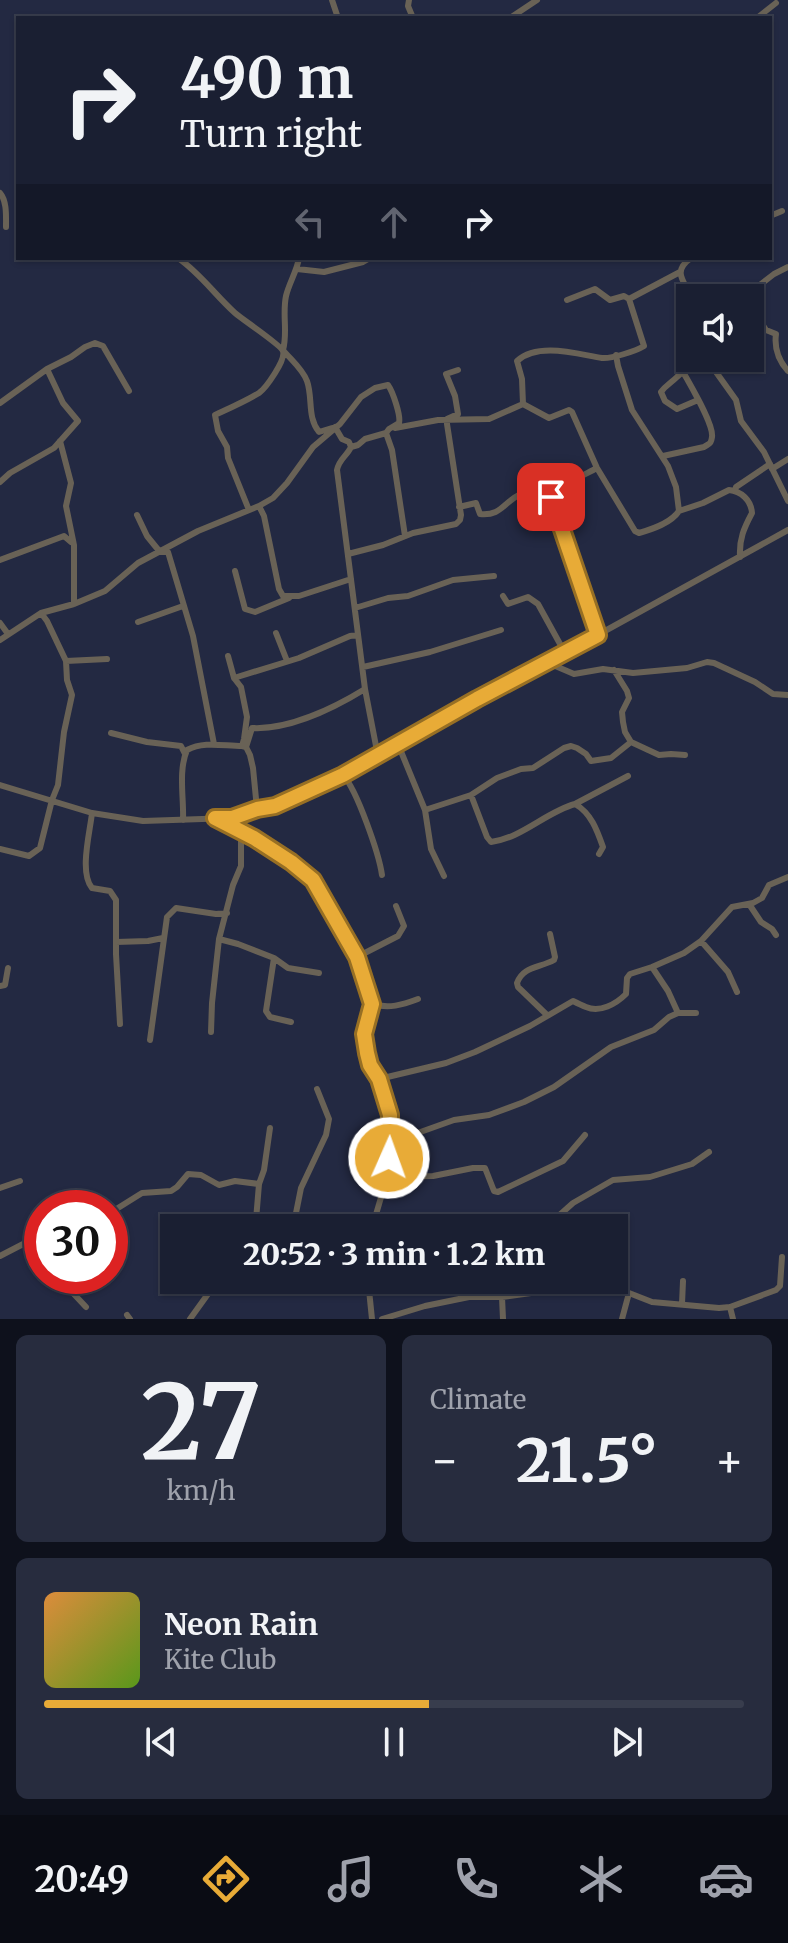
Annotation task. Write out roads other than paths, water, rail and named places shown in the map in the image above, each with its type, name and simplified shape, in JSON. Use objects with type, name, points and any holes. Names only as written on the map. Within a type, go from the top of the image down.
[{"type":"street","points":[[513,16],[537,0]]},
{"type":"street","points":[[759,16],[777,1]]},
{"type":"street","points":[[0,193],[5,202],[6,227]]},
{"type":"street","points":[[772,215],[782,211]]},
{"type":"street","points":[[181,260],[194,269],[207,286],[250,326],[266,335],[298,366],[306,380],[314,426],[319,432],[335,427]]},
{"type":"street","points":[[249,510],[228,458],[227,447],[218,431],[215,415],[262,391],[279,368],[286,331],[286,296],[299,260]]},
{"type":"street","points":[[297,269],[324,272],[366,260]]},
{"type":"street","points":[[684,284],[681,266],[688,260]]},
{"type":"street","points":[[762,284],[788,267]]},
{"type":"street","points":[[629,299],[680,272]]},
{"type":"street","points":[[523,404],[522,379],[517,361],[524,355],[543,351],[594,355],[605,359],[637,351],[644,346],[629,299],[624,296],[610,300],[595,289],[567,300]]},
{"type":"street","points":[[764,327],[776,334],[775,348],[780,362],[788,371]]},
{"type":"street","points":[[0,403],[47,369],[95,343],[103,346],[129,391]]},
{"type":"street","points":[[616,355],[632,410],[663,456],[676,487],[679,511]]},
{"type":"street","points":[[0,482],[54,448],[78,421],[60,397],[47,369]]},
{"type":"street","points":[[447,419],[458,414],[446,374],[458,370]]},
{"type":"street","points":[[681,372],[662,389],[661,396],[677,409],[698,400]]},
{"type":"street","points":[[663,456],[709,444],[712,439],[712,431],[683,372]]},
{"type":"street","points":[[717,372],[736,400],[741,421],[757,442],[788,501]]},
{"type":"street","points":[[0,640],[41,613],[105,591],[138,563],[198,531],[273,498],[313,447],[361,397],[385,385],[391,387],[401,420],[388,431]]},
{"type":"street","points":[[444,876],[431,849],[425,810],[400,749],[384,752],[376,746],[365,689],[337,470],[340,459],[351,447],[365,439],[422,422],[489,419],[523,404]]},
{"type":"street","points":[[523,404],[549,418],[569,410],[572,412],[597,468],[639,533],[661,525],[679,511],[729,490],[742,494],[752,513],[739,541],[740,557]]},
{"type":"street","points":[[348,554],[456,524],[460,520],[447,419]]},
{"type":"street","points":[[335,427],[351,447]]},
{"type":"street","points":[[388,431],[405,536]]},
{"type":"street","points":[[60,441],[71,483],[66,506],[74,545],[74,604]]},
{"type":"street","points":[[735,491],[736,487],[788,459]]},
{"type":"street","points":[[459,507],[476,503],[480,514],[490,515],[518,495],[550,489],[597,468]]},
{"type":"street","points":[[550,489],[598,635]]},
{"type":"street","points":[[259,506],[271,542],[279,589],[283,596],[289,598]]},
{"type":"street","points":[[137,515],[147,536],[160,552]]},
{"type":"street","points":[[0,785],[92,813],[143,821],[232,818],[275,806],[343,775],[788,530]]},
{"type":"street","points":[[0,560],[64,536],[74,545]]},
{"type":"street","points":[[160,552],[168,552],[193,636],[214,744]]},
{"type":"street","points":[[235,571],[245,609],[255,612],[351,579]]},
{"type":"street","points":[[355,608],[388,598],[408,596],[453,580],[494,576]]},
{"type":"street","points":[[503,596],[508,604],[528,597],[538,604],[565,653]]},
{"type":"street","points":[[138,622],[183,606]]},
{"type":"street","points":[[0,849],[29,856],[40,848],[58,785],[72,695],[66,661],[41,613]]},
{"type":"street","points":[[0,623],[8,634]]},
{"type":"street","points":[[363,667],[430,652],[501,630]]},
{"type":"street","points":[[276,633],[287,661]]},
{"type":"street","points":[[234,678],[358,635]]},
{"type":"street","points":[[228,656],[234,678],[241,687],[247,717],[244,746],[253,768],[257,809]]},
{"type":"street","points":[[66,661],[107,659]]},
{"type":"street","points":[[546,662],[574,674],[603,669],[633,673],[687,668],[707,662],[755,682],[773,694],[788,695]]},
{"type":"street","points":[[614,670],[629,698],[622,712],[625,732],[631,742],[659,755],[685,755]]},
{"type":"street","points":[[244,746],[252,728],[265,729],[323,712],[365,689]]},
{"type":"street","points":[[111,733],[181,746],[244,746]]},
{"type":"street","points":[[425,810],[471,795],[497,778],[533,768],[564,748],[577,748],[591,761],[611,758],[631,742]]},
{"type":"street","points":[[181,746],[185,754],[183,820]]},
{"type":"street","points":[[185,754],[192,747]]},
{"type":"street","points":[[343,775],[356,796],[382,875]]},
{"type":"street","points":[[471,795],[491,842],[523,831],[543,817],[628,776]]},
{"type":"street","points":[[575,804],[584,809],[597,831],[603,847],[599,854]]},
{"type":"street","points":[[92,813],[86,880],[92,888],[110,891],[116,900],[120,1024]]},
{"type":"street","points":[[215,818],[254,838],[313,880],[357,957],[372,1004],[366,1024],[365,1044],[390,1115],[387,1177],[376,1214]]},
{"type":"street","points":[[211,1032],[219,939],[241,866],[241,832]]},
{"type":"street","points":[[379,1079],[446,1063],[518,1031],[573,1001],[593,1009],[613,1005],[626,994],[628,976],[684,953],[701,941],[732,907],[762,898],[769,885],[788,877]]},
{"type":"street","points":[[749,904],[761,922],[776,935]]},
{"type":"street","points":[[357,957],[398,936],[404,926],[396,906]]},
{"type":"street","points":[[150,1040],[167,917],[176,908],[227,913]]},
{"type":"street","points":[[216,914],[223,921]]},
{"type":"street","points":[[547,1015],[517,983],[523,972],[554,960],[550,934]]},
{"type":"street","points":[[116,942],[163,938]]},
{"type":"street","points":[[219,939],[274,958],[288,968],[319,973]]},
{"type":"street","points":[[701,941],[728,972],[737,992]]},
{"type":"street","points":[[274,958],[266,1011],[270,1017],[291,1022]]},
{"type":"street","points":[[652,967],[678,1013]]},
{"type":"street","points":[[0,986],[5,985],[8,968]]},
{"type":"street","points":[[372,1004],[395,1006],[418,999]]},
{"type":"street","points":[[391,1138],[412,1135],[454,1120],[489,1115],[524,1102],[554,1087],[611,1047],[654,1030],[678,1013],[696,1013]]},
{"type":"street","points":[[296,1214],[301,1188],[326,1135],[329,1119],[317,1089]]},
{"type":"street","points":[[256,1214],[270,1128]]},
{"type":"street","points":[[387,1177],[433,1176],[485,1168],[494,1191],[498,1192],[563,1161],[585,1135]]},
{"type":"street","points":[[561,1214],[573,1203],[613,1180],[650,1177],[692,1164],[709,1152]]},
{"type":"street","points":[[128,1202],[142,1193],[171,1191],[188,1174],[201,1175],[219,1185],[235,1181],[259,1184]]},
{"type":"street","points":[[0,1188],[20,1181]]},
{"type":"street","points":[[0,1256],[24,1244]]},
{"type":"street","points":[[382,1319],[469,1297],[531,1293],[558,1282],[629,1293],[652,1302],[730,1307],[776,1290],[780,1286],[782,1257]]},
{"type":"street","points":[[682,1304],[683,1281]]},
{"type":"street","points":[[622,1319],[629,1293]]},
{"type":"street","points":[[74,1294],[86,1307]]},
{"type":"street","points":[[190,1319],[209,1294]]},
{"type":"street","points":[[369,1294],[372,1319]]},
{"type":"street","points":[[503,1319],[508,1294]]},
{"type":"street","points":[[730,1307],[733,1319]]}]
